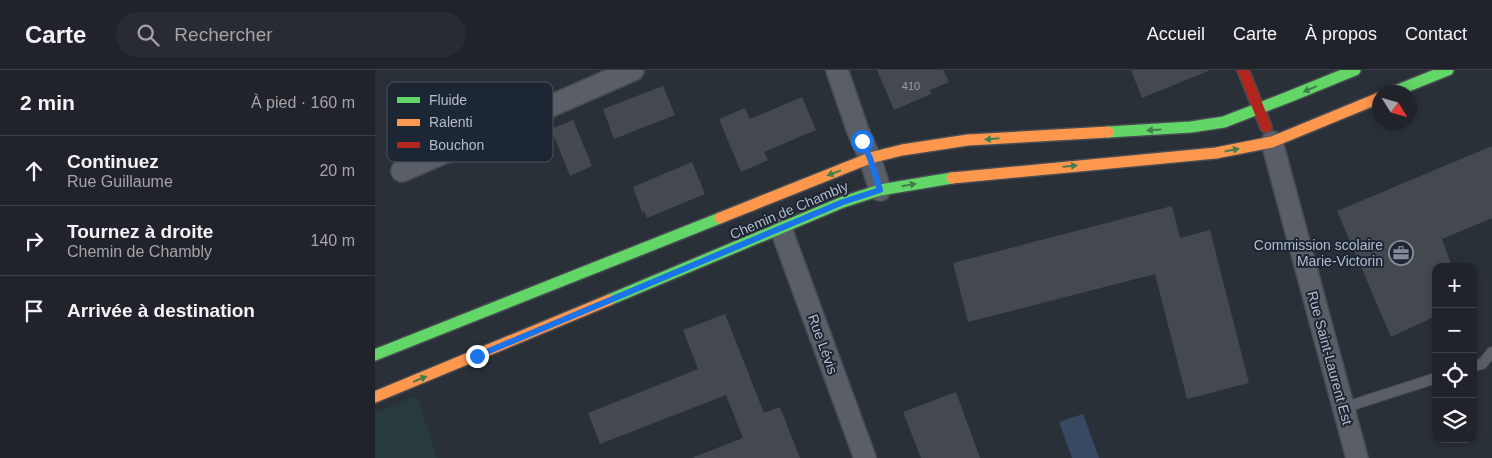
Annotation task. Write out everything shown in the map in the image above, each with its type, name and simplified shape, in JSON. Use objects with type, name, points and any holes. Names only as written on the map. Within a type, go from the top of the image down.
[{"type":"main road","points":[[1243,70],[1272,142]]},
{"type":"main road","name":"Chemin de Chambly","points":[[375,355],[870,158],[901,149],[959,142],[1181,128],[1224,122],[1259,110],[1355,70]]},
{"type":"main road","points":[[1410,85],[1448,70]]},
{"type":"main road","name":"Chemin de Chambly","points":[[375,397],[843,202],[880,190],[957,176],[1216,153],[1272,142],[1372,101]]},
{"type":"street","points":[[553,105],[633,70]]},
{"type":"street","points":[[837,70],[880,190]]},
{"type":"street","name":"Rue Saint-Laurent Est","points":[[1272,142],[1357,458]]},
{"type":"street","points":[[401,171],[422,162]]},
{"type":"street","name":"Rue Lévis","points":[[781,229],[865,458]]},
{"type":"lane","points":[[1477,365],[1482,364],[1492,352]]},
{"type":"lane","points":[[1343,408],[1432,379]]},
{"type":"green space","points":[[417,396],[437,458],[375,458],[375,413]]},
{"type":"water","points":[[1083,414],[1099,458],[1072,458],[1059,422]]},
{"type":"building","points":[[877,70],[943,70],[949,82],[930,90],[931,94],[894,110]]},
{"type":"building","points":[[1131,70],[1208,70],[1208,71],[1142,98]]},
{"type":"building","points":[[663,86],[675,115],[614,139],[603,109]]},
{"type":"building","points":[[802,97],[816,130],[764,152],[768,160],[741,172],[719,119],[745,108],[750,119]]},
{"type":"building","points":[[573,120],[592,166],[570,176],[553,134],[553,128]]},
{"type":"building","name":"Commission scolaire Marie-Victorin","points":[[1492,146],[1492,218],[1442,239],[1451,263],[1432,263],[1432,318],[1391,337],[1337,211]]},
{"type":"building","points":[[692,162],[705,194],[647,218],[644,211],[642,212],[633,187]]},
{"type":"building","points":[[1172,206],[1180,238],[1210,230],[1249,383],[1187,399],[1155,274],[968,322],[953,263]]},
{"type":"building","points":[[725,314],[764,413],[780,407],[800,458],[694,458],[743,438],[726,395],[600,444],[588,413],[698,369],[683,330]]},
{"type":"building","points":[[956,392],[980,458],[921,458],[903,412]]},
{"type":"traffic: fast","points":[[1108,132],[1191,127],[1224,122],[1355,70]]},
{"type":"traffic: fast","points":[[1410,85],[1448,70]]},
{"type":"traffic: fast","points":[[609,300],[843,202],[880,190],[952,178]]},
{"type":"traffic: fast","points":[[375,355],[720,218]]},
{"type":"traffic: slow","points":[[952,178],[1216,153],[1272,142],[1372,101]]},
{"type":"traffic: slow","points":[[720,218],[870,158],[902,150],[968,140],[1108,132]]},
{"type":"traffic: slow","points":[[375,397],[609,300]]},
{"type":"traffic: jam","points":[[1243,70],[1266,127]]},
{"type":"place","name":"Commission scolaire Marie-Victorin","points":[[1401,253]]},
{"type":"route","points":[[477,356],[843,202],[880,190],[870,158],[862,141]]}]
